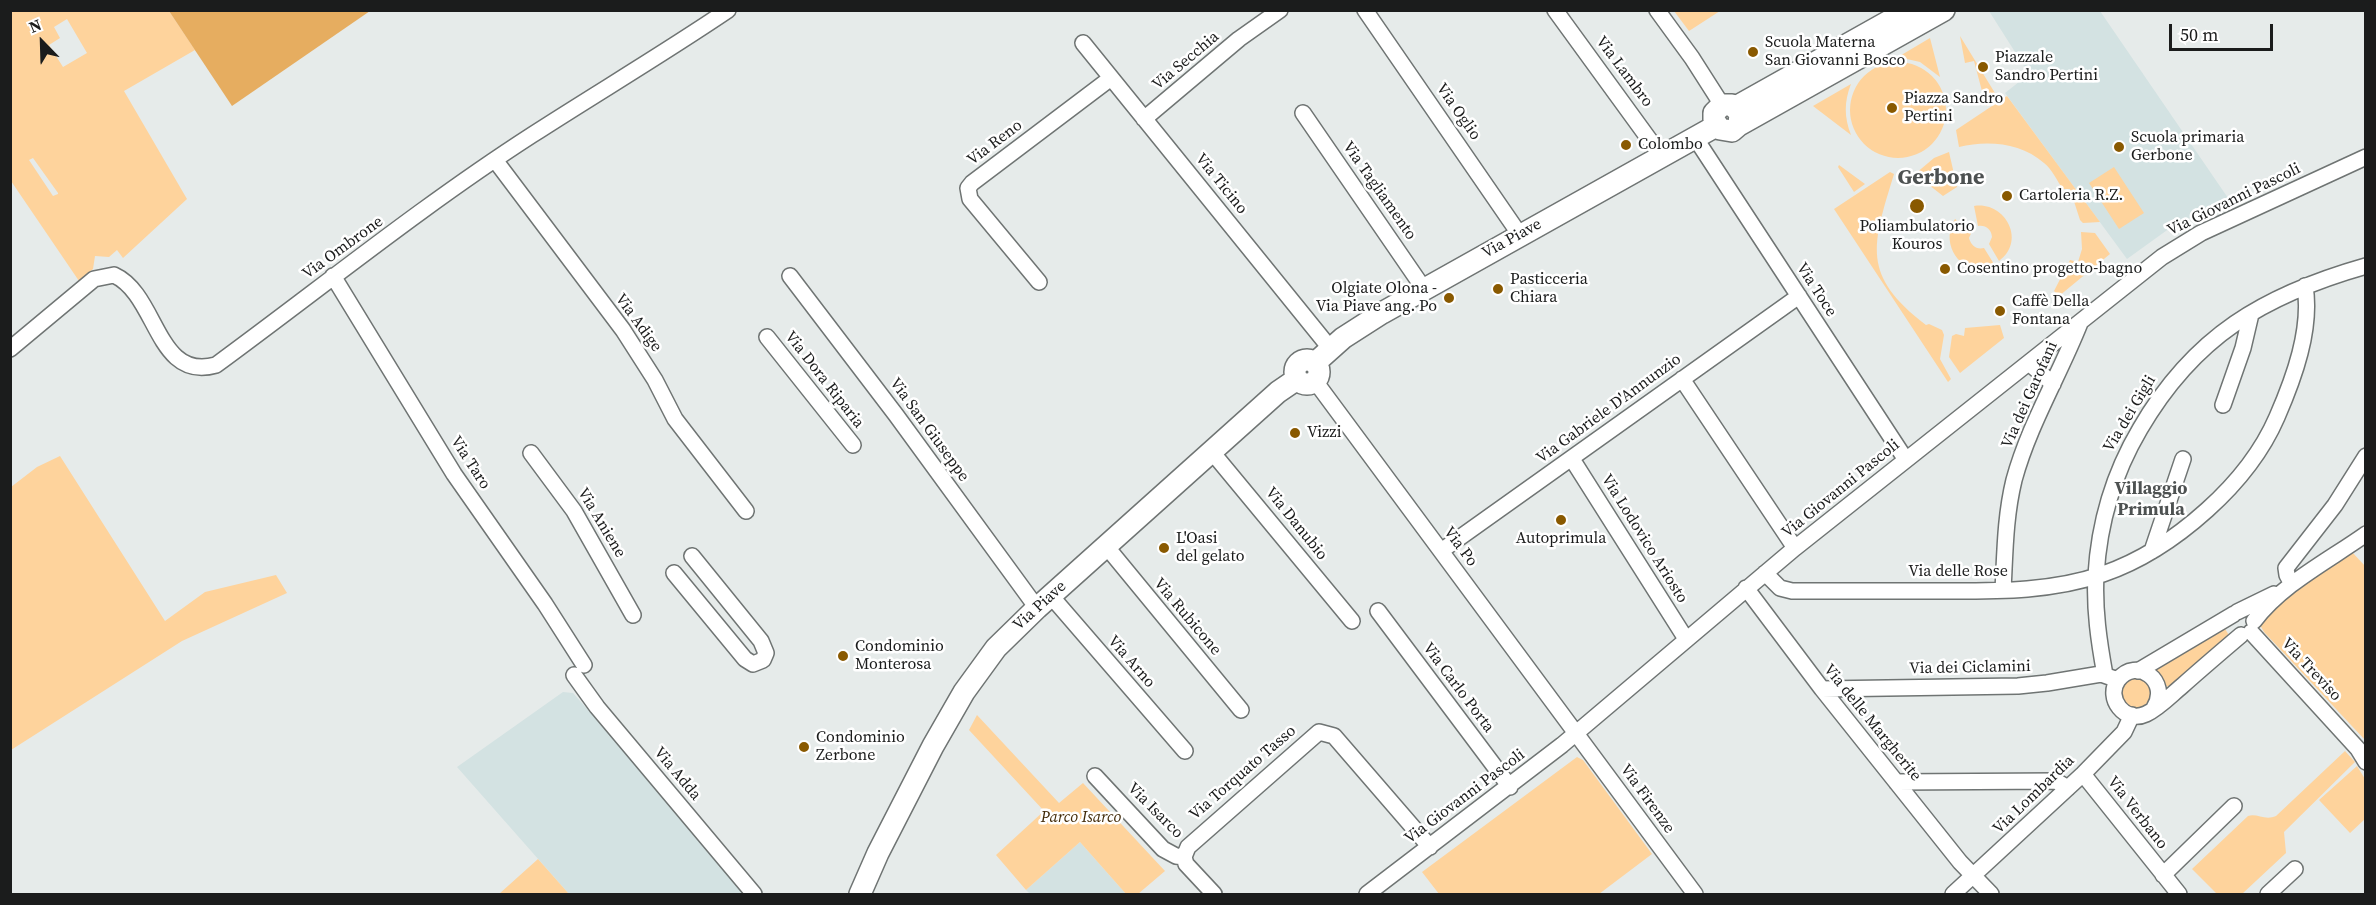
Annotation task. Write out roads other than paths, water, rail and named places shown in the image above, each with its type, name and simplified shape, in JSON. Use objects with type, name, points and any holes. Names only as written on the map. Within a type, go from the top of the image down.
[{"type":"street","name":"Via Ombrone","points":[[10,349],[94,279],[114,275],[130,286],[172,354],[186,366],[201,369],[216,365],[333,276],[495,160],[728,10]]},
{"type":"street","name":"Via Secchia","points":[[1144,119],[1239,39],[1280,10]]},
{"type":"street","name":"Via Oglio","points":[[1365,10],[1520,235]]},
{"type":"street","name":"Via Lambro","points":[[1555,10],[1662,157]]},
{"type":"street","points":[[1657,10],[1732,112]]},
{"type":"street","points":[[1732,112],[1909,10]]},
{"type":"street","points":[[1732,112],[1944,10]]},
{"type":"street","name":"Via Ticino","points":[[1083,43],[1330,348]]},
{"type":"street","name":"Via Reno","points":[[1038,282],[969,199],[969,188],[972,183],[1111,78]]},
{"type":"street","name":"Via Piave","points":[[860,894],[872,864],[963,692],[996,648],[1106,546],[1278,393],[1309,374],[1330,348],[1358,327],[1696,139],[1716,126],[1714,113],[1732,112]]},
{"type":"street","name":"Via Tagliamento","points":[[1303,114],[1424,289]]},
{"type":"street","name":"Via Toce","points":[[1696,139],[1906,460]]},
{"type":"street","name":"Via Giovanni Pascoli","points":[[1367,894],[1509,787],[1795,548],[2151,266],[2190,239],[2366,157]]},
{"type":"street","name":"Via Adige","points":[[495,160],[623,330],[650,371],[675,419],[746,511]]},
{"type":"street","name":"Via dei Gigli","points":[[2111,677],[2097,626],[2096,576],[2105,514],[2117,475],[2133,440],[2153,407],[2178,373],[2215,338],[2250,314],[2305,286],[2366,266]]},
{"type":"street","name":"Via Taro","points":[[333,276],[454,474],[545,604],[579,670]]},
{"type":"street","name":"Via San Giuseppe","points":[[790,276],[896,415],[1044,602]]},
{"type":"street","name":"Via delle Rose","points":[[1765,573],[1780,588],[1792,591],[2003,590],[2041,587],[2096,576],[2152,551],[2200,517],[2224,494],[2250,464],[2265,442],[2282,407],[2303,339],[2307,312],[2305,286]]},
{"type":"street","name":"Via Gabriele D'Annunzio","points":[[1441,551],[1799,296]]},
{"type":"street","points":[[2223,405],[2243,348],[2250,314]]},
{"type":"street","name":"Via dei Garofani","points":[[2003,590],[2005,532],[2013,487],[2035,421],[2080,322]]},
{"type":"street","name":"Via Dora Riparia","points":[[767,336],[853,445]]},
{"type":"street","points":[[2029,363],[2053,384]]},
{"type":"street","name":"Via Po","points":[[1309,374],[1576,733]]},
{"type":"street","points":[[1682,379],[1795,548]]},
{"type":"street","name":"Via Danubio","points":[[1212,452],[1352,621]]},
{"type":"street","name":"Via Aniene","points":[[531,453],[573,511],[633,615]]},
{"type":"street","points":[[2290,586],[2286,568],[2335,505],[2366,456]]},
{"type":"street","name":"Via Lodovico Ariosto","points":[[1572,459],[1686,639]]},
{"type":"street","points":[[2152,551],[2183,459]]},
{"type":"street","points":[[2154,708],[2159,695],[2157,682],[2147,673],[2128,672],[2111,677],[2114,699],[2122,711],[2142,716],[2154,708],[2249,629],[2269,604],[2290,586],[2366,534]]},
{"type":"street","name":"Via Rubicone","points":[[1106,546],[1241,710]]},
{"type":"street","points":[[674,573],[745,659],[753,664],[763,660],[766,653],[761,641],[692,556]]},
{"type":"street","points":[[2138,671],[2235,613],[2290,586]]},
{"type":"street","name":"Via delle Margherite","points":[[1746,588],[1822,689],[1960,862],[1991,894]]},
{"type":"street","name":"Via Arno","points":[[1044,602],[1185,751]]},
{"type":"street","name":"Via Carlo Porta","points":[[1378,611],[1509,787]]},
{"type":"street","points":[[2235,613],[2248,612],[2249,629]]},
{"type":"street","points":[[2235,613],[2230,625],[2233,631],[2249,629]]},
{"type":"street","name":"Via Treviso","points":[[2249,629],[2358,749],[2366,762]]},
{"type":"street","name":"Via Adda","points":[[579,670],[597,707],[754,894]]},
{"type":"street","name":"Via dei Ciclamini","points":[[1822,689],[2019,686],[2111,677]]},
{"type":"street","name":"Via Lombardia","points":[[1953,894],[2083,774],[2124,732],[2132,715]]},
{"type":"street","name":"Via Torquato Tasso","points":[[1184,857],[1188,847],[1319,732],[1334,736],[1430,847]]},
{"type":"street","name":"Via Firenze","points":[[1576,733],[1687,892]]},
{"type":"street","name":"Via Verbano","points":[[2083,774],[2179,894]]},
{"type":"street","name":"Via Isarco","points":[[1095,776],[1163,849],[1176,856],[1184,857],[1186,864],[1214,894]]},
{"type":"street","points":[[1896,782],[2056,781],[2068,788]]},
{"type":"street","name":"Via Verbano","points":[[2163,875],[2234,806]]},
{"type":"street","points":[[2268,894],[2295,869]]},
{"type":"place","name":"Scuola Materna San Giovanni Bosco","points":[[1753,52]]},
{"type":"place","name":"Piazzale Sandro Pertini","points":[[1983,67]]},
{"type":"place","name":"Piazza Sandro Pertini","points":[[1892,108]]},
{"type":"place","name":"Colombo","points":[[1626,145]]},
{"type":"place","name":"Scuola primaria Gerbone","points":[[2119,147]]},
{"type":"place","name":"Cartoleria R.Z.","points":[[2007,196]]},
{"type":"place","name":"Poliambulatorio Kouros","points":[[1917,206]]},
{"type":"place","name":"Cosentino progetto-bagno","points":[[1945,269]]},
{"type":"place","name":"Pasticceria Chiara","points":[[1498,289]]},
{"type":"place","name":"Olgiate Olona - Via Piave ang. Po","points":[[1449,298]]},
{"type":"place","name":"Caffè Della Fontana","points":[[2000,311]]},
{"type":"place","name":"Vizzi","points":[[1295,433]]},
{"type":"place","name":"Autoprimula","points":[[1561,520]]},
{"type":"place","name":"L'Oasi del gelato","points":[[1164,548]]},
{"type":"place","name":"Condominio Monterosa","points":[[843,656]]},
{"type":"place","name":"Condominio Zerbone","points":[[804,747]]},
{"type":"district","name":"Gerbone","points":[[1941,178]]},
{"type":"district","name":"Villaggio Primula","points":[[2151,499]]},
{"type":"park label","name":"Parco Isarco","points":[[1081,818]]}]
